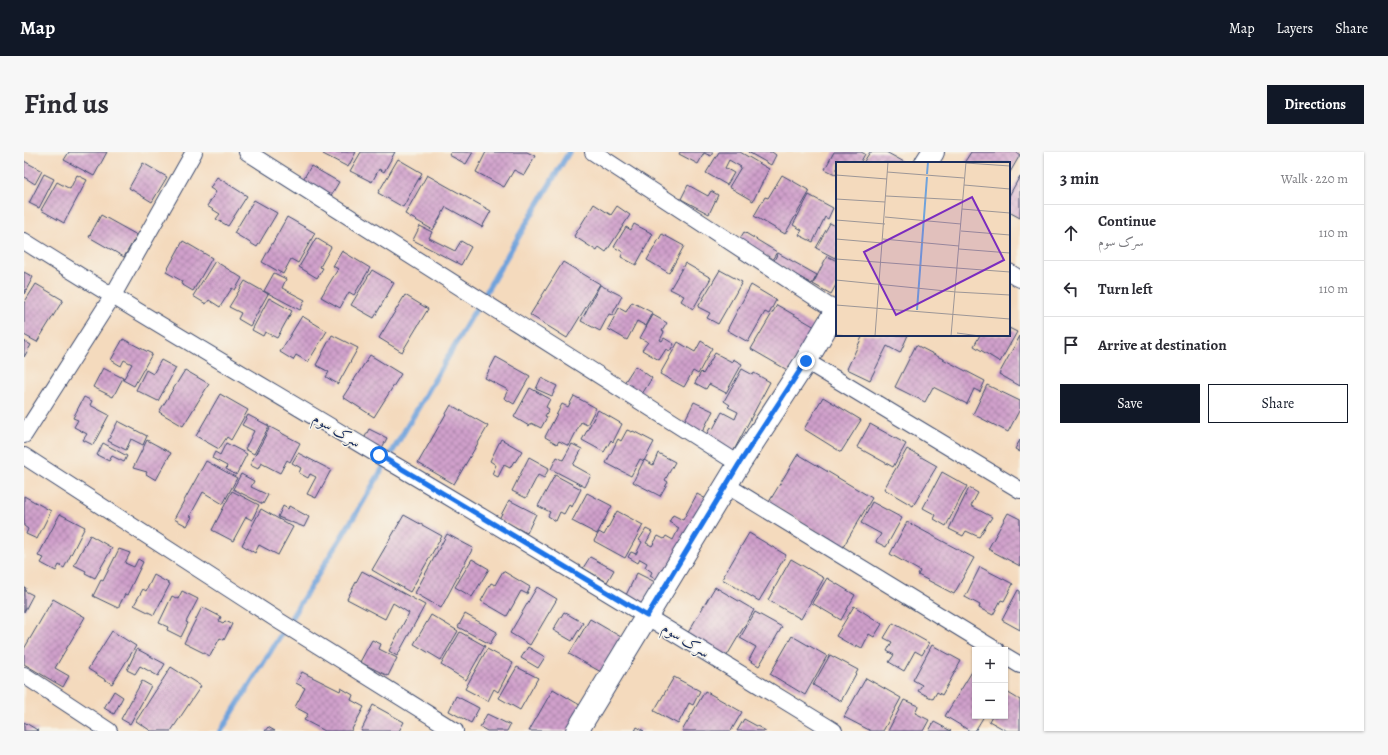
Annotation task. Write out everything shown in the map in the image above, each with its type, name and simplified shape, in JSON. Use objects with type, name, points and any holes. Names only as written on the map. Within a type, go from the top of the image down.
[{"type":"main road","points":[[927,162],[933,152]]},
{"type":"main road","points":[[577,731],[726,485],[806,361],[836,310]]},
{"type":"street","points":[[247,152],[739,464]]},
{"type":"street","points":[[593,152],[836,310]]},
{"type":"street","points":[[24,435],[112,297],[189,154]]},
{"type":"street","name":"سرک سوم","points":[[24,242],[112,297],[647,616],[834,731]]},
{"type":"street","points":[[1010,273],[1020,279]]},
{"type":"street","points":[[806,361],[1020,490]]},
{"type":"street","points":[[24,456],[278,620],[454,731]]},
{"type":"street","points":[[726,485],[991,647]]},
{"type":"street","points":[[1008,658],[1020,665]]},
{"type":"street","points":[[24,676],[109,731]]},
{"type":"building","points":[[69,152],[107,152],[94,176],[64,160]]},
{"type":"building","points":[[324,152],[356,152],[348,167],[323,154]]},
{"type":"building","points":[[361,152],[395,152],[384,172],[379,169],[372,182],[350,171]]},
{"type":"building","points":[[451,152],[473,152],[466,164],[449,155]]},
{"type":"building","points":[[486,152],[527,152],[535,156],[524,175],[514,170],[504,187],[476,172]]},
{"type":"building","points":[[680,152],[713,152],[711,156],[704,153],[698,164],[679,154]]},
{"type":"building","points":[[719,152],[740,152],[769,169],[753,201],[729,187],[741,167],[729,160],[725,168],[734,173],[727,185],[706,173]]},
{"type":"building","points":[[748,152],[772,152],[776,155],[771,165]]},
{"type":"building","points":[[834,152],[861,152],[865,154],[861,162],[836,162],[836,174],[825,169]]},
{"type":"building","points":[[870,152],[886,152],[904,162],[864,162]]},
{"type":"building","points":[[971,152],[1016,152],[1020,155],[1010,172],[1010,162],[965,162]]},
{"type":"building","points":[[398,159],[422,173],[403,207],[378,193]]},
{"type":"building","points":[[24,161],[42,171],[35,184],[24,177]]},
{"type":"building","points":[[143,163],[167,177],[152,202],[129,188]]},
{"type":"building","points":[[311,166],[339,182],[330,197],[302,181]]},
{"type":"building","points":[[44,174],[54,179],[39,208],[29,203]]},
{"type":"building","points":[[77,175],[87,180],[64,223],[41,210],[57,182],[70,189]]},
{"type":"building","points":[[427,175],[491,211],[482,227],[446,207],[433,230],[405,214]]},
{"type":"building","points":[[782,175],[810,191],[785,234],[754,216],[765,197],[768,198]]},
{"type":"building","points":[[1020,176],[1020,218],[1010,213],[1010,194]]},
{"type":"building","points":[[217,177],[247,196],[228,226],[216,219],[220,214],[207,206],[216,192],[210,188]]},
{"type":"building","points":[[688,185],[708,196],[711,191],[718,195],[709,214],[681,199]]},
{"type":"building","points":[[809,195],[833,208],[828,219],[825,217],[813,242],[799,235],[802,230],[793,225]]},
{"type":"building","points":[[254,200],[277,213],[257,247],[234,233]]},
{"type":"building","points":[[594,204],[611,215],[617,206],[630,215],[606,252],[599,247],[597,251],[574,236]]},
{"type":"building","points":[[101,215],[137,235],[124,257],[89,237]]},
{"type":"building","points":[[287,217],[315,233],[298,263],[291,259],[283,274],[262,262]]},
{"type":"building","points":[[830,223],[836,226],[835,258],[816,248]]},
{"type":"building","points":[[634,224],[653,234],[636,265],[621,257],[623,252],[614,247],[626,227],[631,230]]},
{"type":"building","points":[[420,226],[432,232],[429,238],[455,251],[461,241],[471,247],[461,265],[413,240]]},
{"type":"building","points":[[744,232],[777,252],[772,260],[739,240]]},
{"type":"building","points":[[662,234],[684,246],[669,273],[647,260]]},
{"type":"building","points":[[316,238],[331,247],[320,267],[323,268],[317,278],[299,267]]},
{"type":"building","points":[[183,241],[212,258],[193,291],[181,284],[182,281],[166,272]]},
{"type":"building","points":[[342,251],[370,268],[354,295],[349,292],[340,308],[321,297],[338,269],[333,266]]},
{"type":"building","points":[[778,253],[817,275],[812,284],[773,262]]},
{"type":"building","points":[[827,256],[836,260],[836,285],[831,294],[813,284]]},
{"type":"building","points":[[215,261],[242,278],[235,290],[232,288],[220,307],[209,300],[206,304],[193,296]]},
{"type":"building","points":[[563,262],[600,284],[567,338],[530,315]]},
{"type":"building","points":[[685,263],[711,278],[693,309],[681,301],[684,296],[670,289]]},
{"type":"building","points":[[372,270],[394,283],[374,318],[351,305]]},
{"type":"building","points":[[720,270],[742,282],[718,324],[707,318],[710,313],[698,307]]},
{"type":"building","points":[[24,272],[33,277],[24,294]]},
{"type":"building","points":[[274,273],[286,279],[282,288],[305,300],[300,310],[264,291]]},
{"type":"building","points":[[245,281],[268,294],[250,326],[238,319],[241,313],[229,307]]},
{"type":"building","points":[[36,284],[63,300],[37,342],[24,335],[24,303]]},
{"type":"building","points":[[600,285],[622,296],[612,315],[609,314],[600,331],[581,321]]},
{"type":"building","points":[[751,285],[776,300],[769,314],[765,312],[748,342],[727,330]]},
{"type":"building","points":[[405,295],[428,309],[402,352],[379,338]]},
{"type":"building","points":[[269,298],[292,311],[277,338],[265,332],[263,336],[252,330]]},
{"type":"building","points":[[632,302],[653,313],[646,326],[637,321],[627,340],[608,329],[619,308],[626,312]]},
{"type":"building","points":[[777,305],[815,327],[789,371],[751,349]]},
{"type":"building","points":[[653,315],[667,323],[662,331],[664,332],[660,340],[662,341],[664,338],[674,344],[670,351],[666,349],[659,360],[642,350],[648,342],[640,338]]},
{"type":"building","points":[[302,316],[327,331],[308,362],[296,355],[293,360],[280,352]]},
{"type":"building","points":[[1010,328],[1017,332],[1000,362],[974,346],[979,336],[1010,336]]},
{"type":"building","points":[[332,335],[358,348],[338,384],[326,377],[329,372],[316,365]]},
{"type":"building","points":[[863,336],[908,336],[900,353],[887,346],[870,380],[847,369]]},
{"type":"building","points":[[1020,336],[1020,386],[999,374]]},
{"type":"building","points":[[123,339],[152,354],[134,386],[123,380],[132,364],[124,360],[121,366],[111,360]]},
{"type":"building","points":[[24,341],[31,345],[24,357]]},
{"type":"building","points":[[701,341],[712,348],[698,374],[693,371],[684,387],[660,374],[678,342],[695,352]]},
{"type":"building","points":[[916,345],[985,381],[980,392],[974,389],[967,404],[933,387],[925,402],[895,387]]},
{"type":"building","points":[[715,353],[732,362],[733,359],[742,364],[726,393],[709,384],[706,389],[695,383],[701,372],[703,374]]},
{"type":"building","points":[[370,355],[401,374],[374,417],[343,397]]},
{"type":"building","points":[[496,357],[530,376],[514,404],[504,398],[508,390],[485,378]]},
{"type":"building","points":[[161,360],[176,368],[158,401],[136,390],[146,370],[153,374]]},
{"type":"building","points":[[635,366],[652,378],[642,394],[624,383]]},
{"type":"building","points":[[103,368],[123,378],[113,397],[93,387]]},
{"type":"building","points":[[742,369],[753,375],[754,373],[770,382],[732,454],[704,439],[710,428],[713,429],[722,412],[735,419],[738,412],[728,407],[730,405],[724,401]]},
{"type":"building","points":[[185,370],[209,384],[183,426],[159,412]]},
{"type":"building","points":[[541,378],[557,386],[552,396],[536,389]]},
{"type":"building","points":[[987,385],[1020,401],[1020,409],[1008,432],[973,414]]},
{"type":"building","points":[[530,388],[550,399],[546,407],[549,409],[545,416],[547,417],[541,428],[531,423],[529,426],[514,417]]},
{"type":"building","points":[[220,394],[248,410],[231,440],[227,437],[219,449],[196,436]]},
{"type":"building","points":[[574,396],[596,408],[587,425],[581,422],[569,446],[559,441],[557,444],[545,437],[562,404],[568,407]]},
{"type":"building","points":[[84,397],[92,401],[90,405],[109,415],[93,445],[83,440],[87,434],[74,427],[78,420],[73,418]]},
{"type":"building","points":[[823,397],[861,420],[841,452],[804,429]]},
{"type":"building","points":[[694,402],[713,411],[701,434],[683,424]]},
{"type":"building","points":[[451,405],[488,426],[454,484],[418,463]]},
{"type":"building","points":[[598,410],[622,424],[613,442],[611,440],[604,452],[582,440]]},
{"type":"building","points":[[248,415],[269,426],[254,454],[245,449],[254,431],[242,425]]},
{"type":"building","points":[[118,421],[147,436],[143,445],[131,439],[126,450],[108,441]]},
{"type":"building","points":[[870,424],[906,444],[893,467],[857,447]]},
{"type":"building","points":[[270,427],[300,443],[290,462],[287,460],[280,473],[261,463],[258,469],[250,465]]},
{"type":"building","points":[[369,429],[387,438],[380,452],[362,443]]},
{"type":"building","points":[[627,430],[633,431],[654,442],[644,461],[640,459],[631,476],[606,463],[618,439],[621,441]]},
{"type":"building","points":[[501,439],[522,451],[510,468],[504,465],[498,477],[492,474],[496,465],[490,461]]},
{"type":"building","points":[[147,440],[171,453],[156,480],[146,474],[147,472],[133,468]]},
{"type":"building","points":[[1020,440],[1020,452],[1015,449]]},
{"type":"building","points":[[103,443],[127,456],[124,462],[112,456],[109,461],[97,455]]},
{"type":"building","points":[[226,443],[247,454],[236,475],[226,469],[227,466],[212,458],[215,452],[220,455]]},
{"type":"building","points":[[572,444],[582,449],[573,465],[591,475],[585,487],[551,469],[557,457],[563,460]]},
{"type":"building","points":[[907,449],[937,466],[913,506],[884,489]]},
{"type":"building","points":[[298,453],[331,470],[316,498],[307,494],[316,477],[310,474],[308,478],[299,473],[301,468],[292,463]]},
{"type":"building","points":[[658,453],[675,462],[665,480],[668,482],[660,496],[633,482],[644,460],[653,465]]},
{"type":"building","points":[[798,454],[872,498],[843,547],[769,502]]},
{"type":"building","points":[[529,457],[549,468],[544,478],[538,475],[526,498],[512,491]]},
{"type":"building","points":[[206,461],[237,478],[223,504],[203,492],[190,516],[192,517],[187,526],[174,519]]},
{"type":"building","points":[[942,472],[967,486],[946,526],[934,519],[936,515],[923,508]]},
{"type":"building","points":[[241,474],[254,481],[251,487],[268,495],[263,504],[233,489]]},
{"type":"building","points":[[555,475],[581,489],[572,507],[569,505],[564,514],[560,512],[556,521],[548,516],[550,512],[538,506]]},
{"type":"building","points":[[969,488],[978,493],[971,506],[992,517],[979,537],[966,531],[963,536],[949,529]]},
{"type":"building","points":[[232,491],[259,505],[252,520],[246,517],[233,541],[212,530]]},
{"type":"building","points":[[587,493],[612,506],[597,534],[572,521]]},
{"type":"building","points":[[697,494],[710,501],[665,584],[650,576],[652,572],[645,567],[647,563],[640,559],[638,563],[628,557],[631,552],[636,554],[642,542],[639,540],[646,529],[652,532],[646,543],[652,546],[658,536],[664,539],[666,536],[673,540],[679,528],[669,522],[673,515],[683,520]]},
{"type":"building","points":[[24,496],[51,511],[37,539],[26,534],[28,529],[24,526]]},
{"type":"building","points":[[509,500],[536,514],[527,533],[499,519]]},
{"type":"building","points":[[872,502],[902,518],[886,547],[876,542],[881,534],[861,523]]},
{"type":"building","points":[[283,506],[288,509],[289,506],[309,517],[304,527],[278,517]]},
{"type":"building","points":[[261,509],[293,527],[278,555],[259,545],[255,553],[242,545]]},
{"type":"building","points":[[617,511],[643,525],[625,558],[594,541],[599,532],[604,535]]},
{"type":"building","points":[[1008,513],[1020,519],[1020,566],[988,549]]},
{"type":"building","points":[[60,514],[85,527],[64,568],[59,565],[56,571],[41,563],[44,558],[38,556]]},
{"type":"building","points":[[404,515],[442,536],[410,592],[372,570]]},
{"type":"building","points":[[907,522],[974,558],[954,594],[918,575],[920,571],[890,554]]},
{"type":"building","points":[[749,533],[786,555],[759,601],[722,579]]},
{"type":"building","points":[[447,534],[473,548],[441,608],[415,593]]},
{"type":"building","points":[[90,535],[112,548],[95,578],[85,573],[86,571],[74,565]]},
{"type":"building","points":[[119,549],[130,553],[125,563],[134,567],[138,559],[143,562],[127,595],[125,594],[118,608],[93,596],[101,580],[103,581]]},
{"type":"building","points":[[590,557],[614,570],[607,582],[583,568]]},
{"type":"building","points":[[472,559],[489,569],[472,597],[455,587]]},
{"type":"building","points":[[791,559],[824,578],[801,619],[768,600]]},
{"type":"building","points":[[980,567],[1013,584],[1004,601],[1001,600],[993,615],[979,608],[980,605],[965,597]]},
{"type":"building","points":[[362,571],[425,605],[397,656],[389,651],[409,613],[393,603],[385,619],[347,599]]},
{"type":"building","points":[[503,571],[530,587],[527,594],[521,591],[507,616],[481,601],[491,583],[495,585]]},
{"type":"building","points":[[637,573],[655,582],[642,608],[624,599]]},
{"type":"building","points":[[154,575],[170,584],[154,615],[134,605],[143,589],[146,591]]},
{"type":"building","points":[[827,578],[855,595],[841,620],[812,603]]},
{"type":"building","points":[[24,587],[26,588],[25,591],[33,595],[24,612]]},
{"type":"building","points":[[537,587],[557,599],[530,645],[510,633]]},
{"type":"building","points":[[715,587],[754,610],[725,659],[686,636]]},
{"type":"building","points":[[1018,590],[1020,591],[1020,630],[1002,620]]},
{"type":"building","points":[[182,591],[198,599],[186,622],[188,623],[181,637],[167,630],[168,627],[159,623],[172,596],[178,599]]},
{"type":"building","points":[[53,599],[85,617],[55,668],[69,676],[63,687],[24,664],[24,649]]},
{"type":"building","points":[[854,606],[882,624],[874,637],[869,634],[862,648],[856,645],[855,647],[836,636]]},
{"type":"building","points":[[202,607],[221,617],[219,621],[223,623],[225,621],[232,624],[224,640],[220,638],[210,656],[184,643]]},
{"type":"building","points":[[564,612],[583,623],[572,641],[553,630]]},
{"type":"building","points":[[755,612],[782,627],[759,666],[749,660],[756,647],[740,638]]},
{"type":"building","points":[[465,614],[497,632],[490,644],[458,627]]},
{"type":"building","points":[[431,615],[458,631],[441,660],[414,644]]},
{"type":"building","points":[[590,619],[621,637],[601,672],[569,654]]},
{"type":"building","points":[[893,623],[929,643],[922,655],[915,651],[904,671],[889,662],[894,655],[887,651],[892,642],[884,638]]},
{"type":"building","points":[[112,631],[136,646],[112,684],[88,669]]},
{"type":"building","points":[[460,632],[485,646],[466,680],[441,665]]},
{"type":"building","points":[[792,636],[827,656],[805,695],[770,674]]},
{"type":"building","points":[[372,640],[381,644],[379,649],[397,658],[388,676],[360,662]]},
{"type":"building","points":[[932,645],[961,661],[942,695],[937,692],[933,699],[918,691],[922,685],[913,680]]},
{"type":"building","points":[[528,647],[545,657],[538,668],[521,658]]},
{"type":"building","points":[[137,649],[165,664],[158,676],[140,666],[135,674],[127,670]]},
{"type":"building","points":[[487,649],[513,663],[498,692],[494,689],[488,701],[465,689]]},
{"type":"building","points":[[830,655],[858,670],[841,701],[813,685]]},
{"type":"building","points":[[171,667],[201,686],[171,731],[151,731],[136,721]]},
{"type":"building","points":[[517,667],[538,678],[520,710],[499,698]]},
{"type":"building","points":[[302,672],[340,691],[341,688],[353,695],[351,700],[364,707],[351,731],[325,731],[304,720],[308,714],[295,707],[305,688],[296,683]]},
{"type":"building","points":[[972,672],[972,719],[982,719],[975,731],[970,731],[945,716]]},
{"type":"building","points":[[674,677],[700,691],[693,705],[689,703],[678,724],[654,711]]},
{"type":"building","points":[[866,678],[901,698],[883,731],[871,731],[844,717]]},
{"type":"building","points":[[142,681],[151,686],[130,724],[121,719]]},
{"type":"building","points":[[553,689],[583,707],[569,731],[529,731]]},
{"type":"building","points":[[114,691],[123,697],[114,714],[104,708]]},
{"type":"building","points":[[705,691],[742,712],[731,731],[682,731]]},
{"type":"building","points":[[1008,693],[1020,700],[1020,731],[1007,731],[989,721],[990,719],[1008,719]]},
{"type":"building","points":[[456,696],[479,708],[471,723],[449,711]]},
{"type":"building","points":[[904,700],[918,706],[915,713],[929,720],[923,731],[888,731]]},
{"type":"building","points":[[373,705],[404,722],[399,731],[361,731]]},
{"type":"building","points":[[487,714],[510,725],[507,731],[487,731],[480,727]]},
{"type":"building","points":[[744,719],[766,731],[737,731]]},
{"type":"building","points":[[24,722],[39,731],[24,731]]},
{"type":"building","points":[[934,722],[951,731],[929,731]]},
{"type":"building","points":[[268,727],[275,731],[265,731]]},
{"type":"building","points":[[637,727],[644,731],[635,731]]},
{"type":"waterway","points":[[221,731],[360,507],[569,152]]},
{"type":"route","points":[[379,455],[647,616],[739,464],[806,361]]}]
